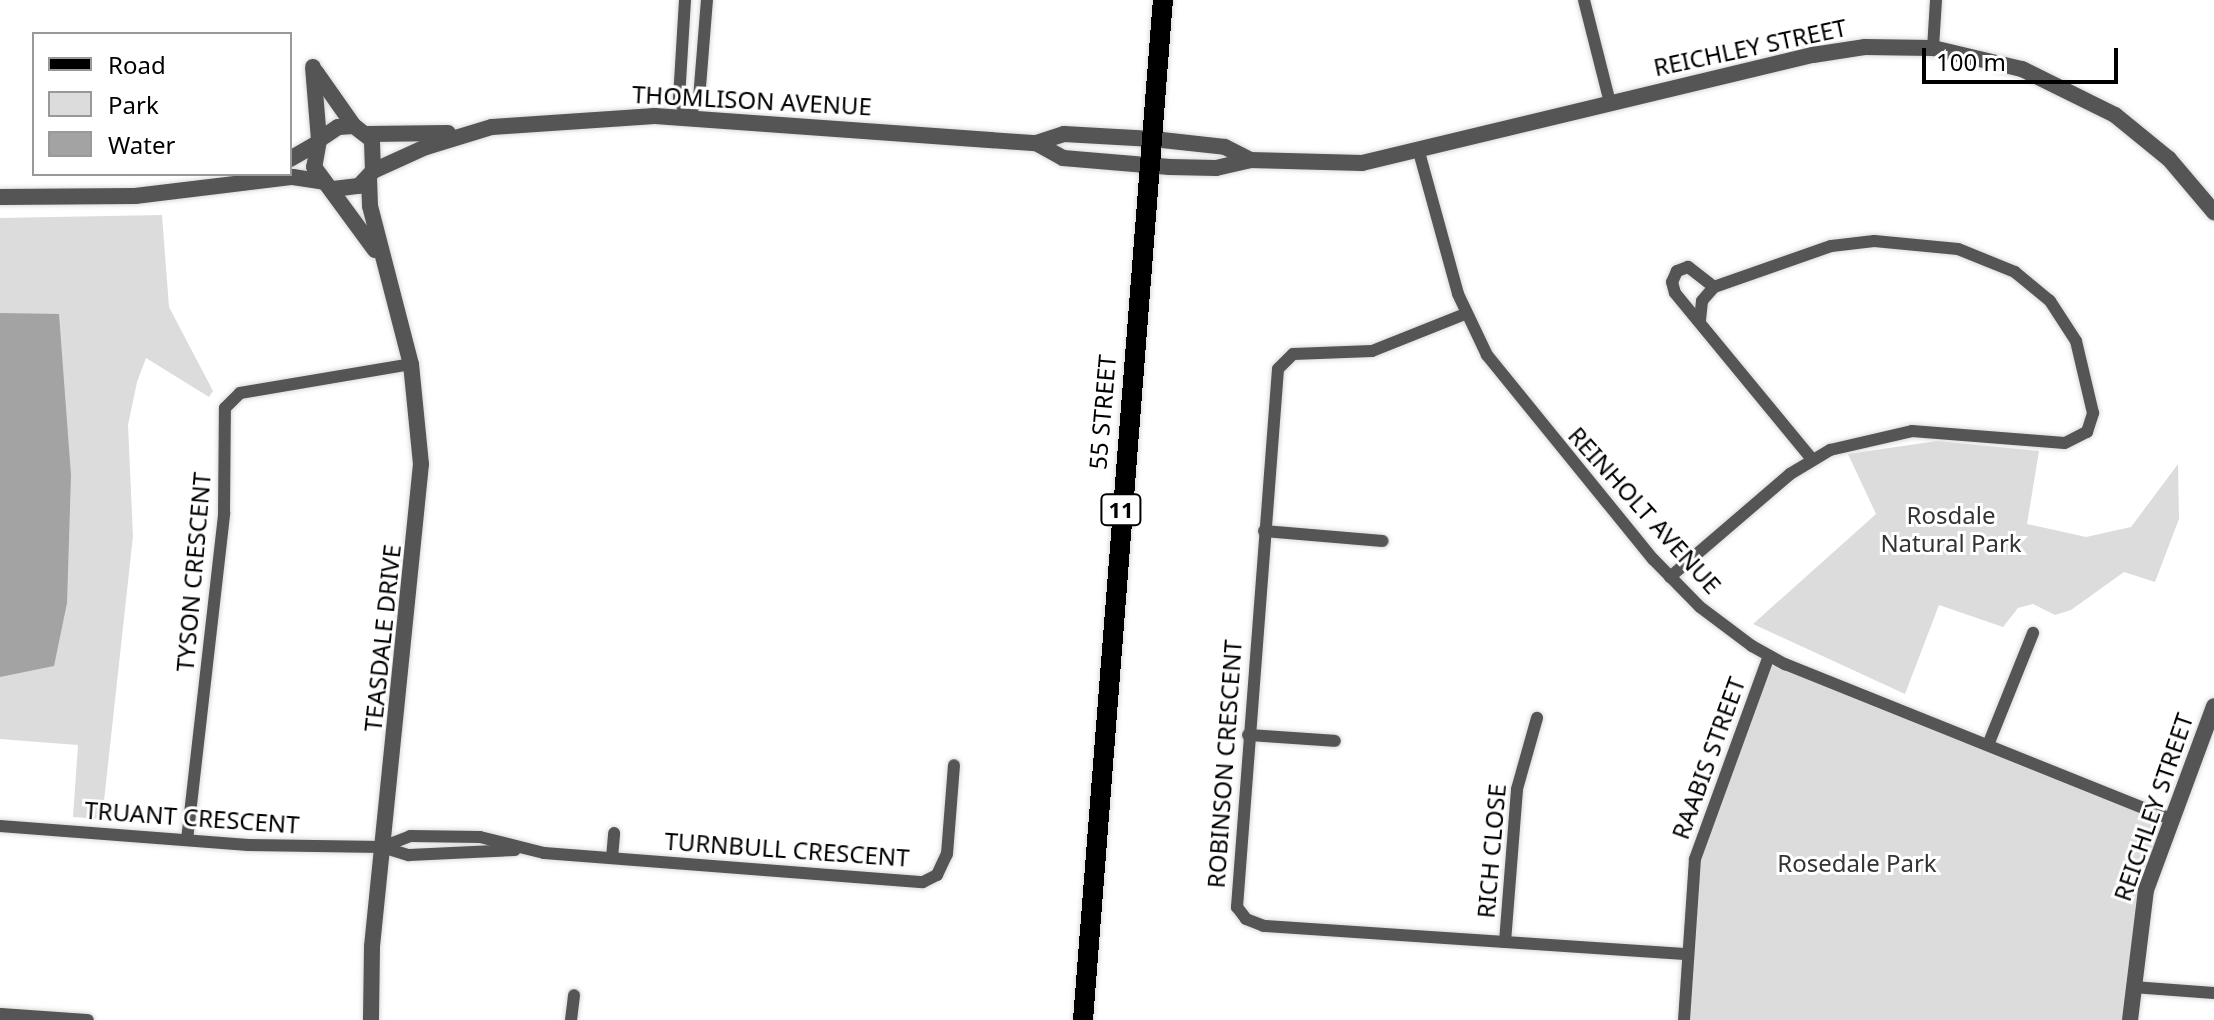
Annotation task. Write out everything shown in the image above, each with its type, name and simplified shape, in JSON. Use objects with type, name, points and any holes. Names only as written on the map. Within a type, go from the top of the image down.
[{"type":"main road","name":"55 STREET","points":[[1083,1020],[1163,0]]},
{"type":"street","points":[[685,0],[679,99],[687,116],[699,99],[707,0]]},
{"type":"street","points":[[1584,0],[1610,103]]},
{"type":"street","points":[[1933,48],[1936,0]]},
{"type":"street","points":[[684,15],[705,16]]},
{"type":"street","name":"REICHLEY STREET","points":[[1150,165],[1216,168],[1250,160],[1339,164],[1419,152],[1610,103],[1827,53],[1933,48],[2022,69],[2115,115],[2169,159],[2214,212]]},
{"type":"street","points":[[0,197],[135,196],[293,177],[328,186],[359,186],[371,174],[376,149],[311,62],[318,142],[314,167],[328,186]]},
{"type":"street","name":"THOMLISON AVENUE","points":[[361,130],[395,138],[466,133],[539,121],[687,116],[1036,143],[1064,134],[1153,139]]},
{"type":"street","points":[[292,158],[338,127],[361,130]]},
{"type":"street","name":"THOMLISON AVENUE","points":[[371,174],[466,133]]},
{"type":"street","name":"REICHLEY STREET","points":[[1153,139],[1225,147],[1250,160]]},
{"type":"street","name":"THOMLISON AVENUE","points":[[1036,143],[1063,158],[1150,165]]},
{"type":"street","name":"REINHOLT AVENUE","points":[[1419,152],[1465,314],[1512,391],[1670,577],[1718,621],[1769,656],[2171,819]]},
{"type":"street","name":"TEASDALE DRIVE","points":[[371,174],[370,206],[411,364],[421,499],[372,947],[371,1020]]},
{"type":"street","points":[[239,182],[252,176]]},
{"type":"street","name":"TEASDALE DRIVE","points":[[328,186],[384,265]]},
{"type":"street","points":[[1670,577],[1811,458],[1863,439],[1912,431],[2073,442],[2087,432],[2093,413],[2076,341],[2034,285],[1996,261],[1958,249],[1851,242],[1714,287],[1702,301],[1700,320]]},
{"type":"street","points":[[1714,287],[1688,267],[1673,277],[1675,293],[1811,458]]},
{"type":"street","name":"ROBINSON CRESCENT","points":[[1465,314],[1372,351],[1300,352],[1281,361],[1276,378],[1235,894],[1246,919],[1264,926],[1686,954]]},
{"type":"street","name":"TYSON CRESCENT","points":[[187,840],[224,513],[225,408],[240,393],[411,364]]},
{"type":"street","points":[[1264,531],[1383,541]]},
{"type":"street","points":[[1988,745],[2033,633]]},
{"type":"street","name":"RAABIS STREET","points":[[1684,1020],[1690,885],[1701,835],[1769,656]]},
{"type":"street","name":"REICHLEY STREET","points":[[2130,1020],[2146,890],[2214,706]]},
{"type":"street","name":"RICH CLOSE","points":[[1505,942],[1517,789],[1537,718]]},
{"type":"street","points":[[1248,735],[1335,741]]},
{"type":"street","name":"TURNBULL CRESCENT","points":[[382,847],[409,855],[520,849],[923,882],[937,875],[947,854],[954,765]]},
{"type":"street","name":"TRUANT CRESCENT","points":[[0,826],[187,840],[382,847]]},
{"type":"street","points":[[612,858],[614,833]]},
{"type":"street","points":[[2133,987],[2214,993]]},
{"type":"street","points":[[571,1020],[574,995]]},
{"type":"street","points":[[0,1014],[88,1020]]},
{"type":"green space","points":[[162,215],[169,307],[213,391],[209,397],[146,358],[137,382],[128,425],[133,536],[102,819],[73,817],[78,745],[0,739],[0,218]]},
{"type":"green space","name":"Rosdale Natural Park","points":[[1937,441],[2039,451],[2027,524],[2086,537],[2131,527],[2178,464],[2179,519],[2155,582],[2124,572],[2071,610],[2055,615],[2033,604],[2018,608],[2003,627],[1939,605],[1905,694],[1753,624],[1876,514],[1848,454]]},
{"type":"green space","name":"Rosedale Park","points":[[1769,656],[2171,819],[2155,861],[2130,1020],[1684,1020],[1690,885]]},
{"type":"water","points":[[0,313],[59,314],[71,475],[67,603],[54,666],[0,677]]}]
